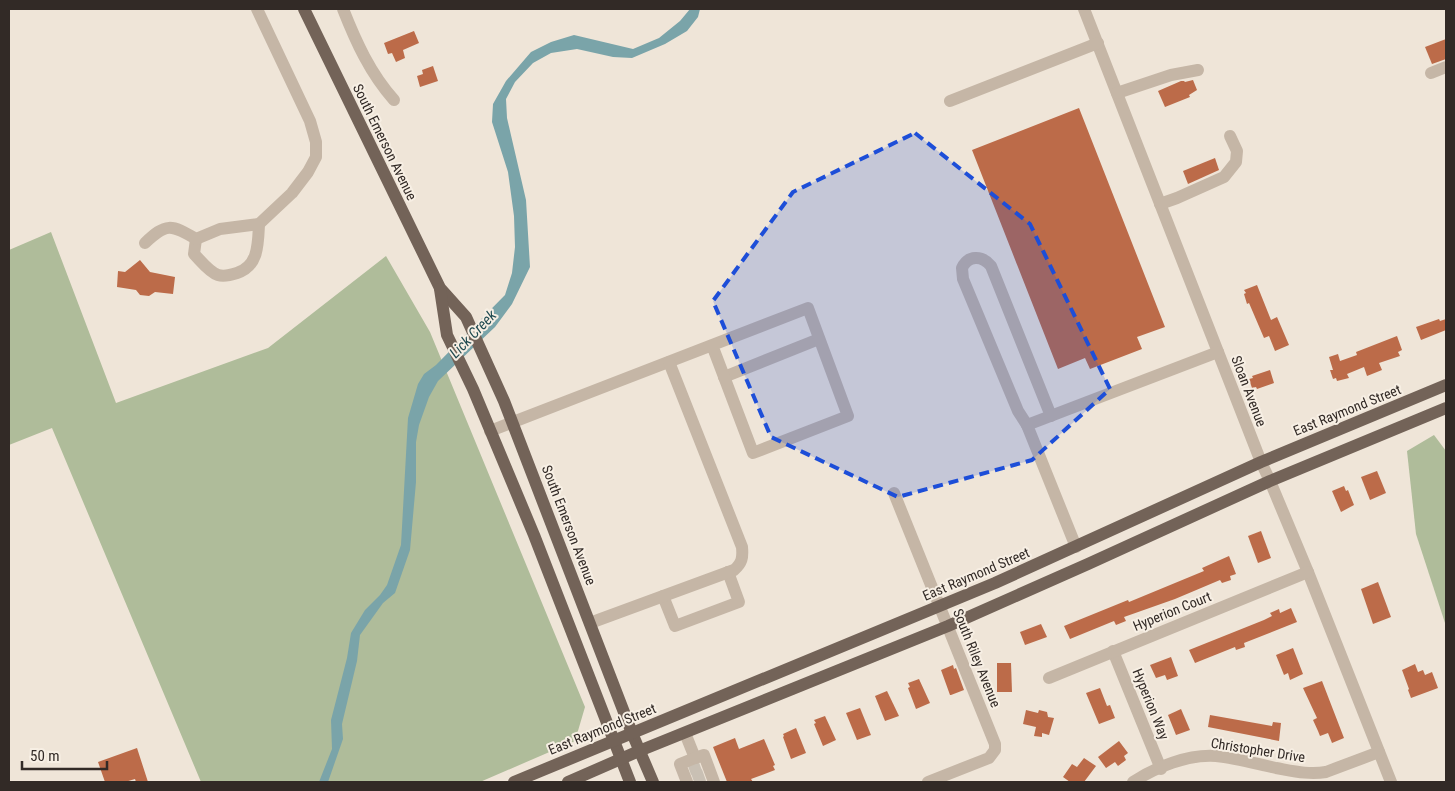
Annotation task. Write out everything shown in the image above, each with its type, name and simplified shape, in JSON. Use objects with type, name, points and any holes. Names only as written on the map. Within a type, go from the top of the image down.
[{"type":"main road","name":"South Emerson Avenue","points":[[304,9],[440,288],[466,317],[485,358],[513,422],[632,733],[653,782]]},
{"type":"main road","name":"South Emerson Avenue","points":[[440,288],[447,335],[467,376],[534,535],[612,741],[630,782]]},
{"type":"main road","name":"East Raymond Street","points":[[514,782],[940,606],[1076,547],[1261,462],[1446,386]]},
{"type":"main road","points":[[568,782],[639,751],[948,626],[1270,481],[1446,408]]},
{"type":"street","points":[[145,243],[159,230],[165,228],[177,229],[196,239],[220,230],[259,224],[292,193],[308,172],[316,157],[316,142],[310,121],[257,9]]},
{"type":"street","points":[[343,9],[365,60],[394,100]]},
{"type":"street","name":"Sloan Avenue","points":[[1084,9],[1261,462],[1308,572],[1391,782]]},
{"type":"street","points":[[950,101],[1098,44]]},
{"type":"street","points":[[1431,73],[1446,67]]},
{"type":"street","points":[[1117,93],[1171,75],[1198,70]]},
{"type":"street","points":[[1160,204],[1224,177],[1236,162],[1237,151],[1230,136]]},
{"type":"street","points":[[196,239],[194,254],[206,267],[218,275],[228,276],[246,270],[253,262],[258,246],[259,224]]},
{"type":"street","points":[[1051,416],[991,266],[983,260],[972,258],[964,263],[962,268],[963,279],[1018,411],[1027,425],[1076,547]]},
{"type":"street","points":[[490,431],[669,362],[712,345],[808,308],[848,416],[753,453],[712,345]]},
{"type":"street","points":[[724,377],[819,339]]},
{"type":"street","points":[[1027,425],[1218,352]]},
{"type":"street","points":[[590,623],[734,570],[740,564],[743,557],[742,547],[669,362]]},
{"type":"street","name":"South Riley Avenue","points":[[894,493],[995,744],[994,752],[989,758],[928,782]]},
{"type":"street","points":[[663,596],[675,626],[739,602],[728,572]]},
{"type":"street","name":"Hyperion Court","points":[[1049,678],[1308,572]]},
{"type":"street","name":"Hyperion Way","points":[[1113,651],[1161,768]]},
{"type":"street","points":[[685,733],[700,777]]},
{"type":"street","name":"Christopher Drive","points":[[1133,782],[1161,768],[1190,758],[1216,756],[1317,774],[1379,752]]},
{"type":"highlighted area","points":[[915,133],[1030,224],[1110,389],[1032,460],[898,497],[771,437],[713,301],[793,192]]},
{"type":"green space","points":[[51,232],[116,403],[268,348],[386,256],[430,332],[585,707],[575,741],[480,782],[201,782],[52,428],[9,445],[9,250]]},
{"type":"green space","points":[[1434,435],[1446,451],[1446,626],[1416,534],[1407,451]]},
{"type":"water","name":"Lick Creek","points":[[690,9],[700,9],[698,17],[687,31],[665,44],[632,58],[613,57],[577,49],[551,53],[533,63],[515,82],[506,99],[507,118],[526,200],[530,267],[512,304],[495,327],[438,381],[429,397],[419,425],[416,442],[416,482],[410,550],[395,593],[383,603],[360,635],[357,661],[342,724],[343,739],[328,782],[319,782],[332,749],[331,720],[347,658],[351,633],[365,610],[387,585],[401,545],[408,418],[418,384],[424,374],[436,365],[505,295],[512,273],[515,247],[514,216],[508,172],[492,122],[493,104],[506,81],[531,52],[551,42],[574,35],[633,49],[659,38],[680,21]]},
{"type":"building","points":[[414,31],[419,43],[403,50],[405,58],[396,62],[392,53],[388,54],[384,43]]},
{"type":"building","points":[[1446,39],[1446,59],[1432,64],[1425,47]]},
{"type":"building","points":[[433,66],[438,81],[420,87],[417,76],[423,74],[422,70]]},
{"type":"building","points":[[1193,80],[1197,90],[1189,95],[1190,97],[1165,107],[1158,91],[1181,81]]},
{"type":"building","points":[[1079,108],[1165,327],[1137,337],[1142,349],[1090,369],[1085,358],[1058,369],[972,150]]},
{"type":"building","points":[[1215,158],[1219,170],[1188,184],[1183,171]]},
{"type":"building","points":[[140,260],[150,272],[175,277],[173,294],[155,292],[149,296],[140,295],[136,290],[117,287],[118,271],[125,272]]},
{"type":"building","points":[[1257,285],[1271,320],[1277,317],[1289,345],[1275,351],[1269,336],[1264,338],[1244,294],[1246,293],[1244,290]]},
{"type":"building","points":[[1439,319],[1440,321],[1446,319],[1446,330],[1421,340],[1416,327]]},
{"type":"building","points":[[1397,336],[1402,350],[1398,352],[1400,356],[1379,363],[1382,370],[1367,376],[1364,367],[1347,374],[1349,378],[1337,381],[1336,378],[1333,379],[1330,370],[1333,370],[1329,357],[1338,354],[1340,361],[1357,355],[1356,352]]},
{"type":"building","points":[[1270,370],[1274,383],[1257,389],[1256,387],[1252,388],[1249,379],[1253,378],[1252,376]]},
{"type":"building","points":[[1377,471],[1386,493],[1370,500],[1361,477]]},
{"type":"building","points":[[1344,486],[1346,491],[1348,490],[1354,505],[1341,512],[1332,491]]},
{"type":"building","points":[[1261,531],[1271,558],[1258,563],[1248,536]]},
{"type":"building","points":[[1229,556],[1236,574],[1230,576],[1231,580],[1222,583],[1220,580],[1175,599],[1124,617],[1126,621],[1116,625],[1114,621],[1070,639],[1064,626],[1204,571],[1202,568]]},
{"type":"building","points":[[1378,582],[1391,617],[1373,624],[1361,589]]},
{"type":"building","points":[[1291,608],[1297,622],[1244,643],[1245,647],[1236,650],[1235,647],[1195,663],[1189,650],[1264,620],[1272,616],[1270,613],[1279,609],[1280,613]]},
{"type":"building","points":[[1041,624],[1047,637],[1025,645],[1020,632]]},
{"type":"building","points":[[1293,648],[1303,674],[1290,680],[1288,673],[1284,675],[1276,655]]},
{"type":"building","points":[[1171,657],[1178,676],[1167,680],[1165,675],[1156,678],[1150,665]]},
{"type":"building","points":[[997,663],[1011,663],[1012,692],[997,692]]},
{"type":"building","points":[[1415,664],[1418,672],[1423,670],[1425,675],[1432,672],[1438,688],[1411,698],[1402,670]]},
{"type":"building","points":[[953,665],[954,669],[956,668],[964,690],[950,695],[941,670]]},
{"type":"building","points":[[919,679],[930,703],[916,709],[908,683]]},
{"type":"building","points":[[1322,681],[1344,738],[1332,743],[1328,733],[1320,736],[1313,720],[1317,718],[1303,688]]},
{"type":"building","points":[[1100,688],[1107,706],[1110,705],[1115,718],[1099,724],[1086,693]]},
{"type":"building","points":[[887,691],[899,716],[885,721],[875,696]]},
{"type":"building","points":[[860,708],[871,735],[857,740],[846,713]]},
{"type":"building","points":[[1181,709],[1190,730],[1176,735],[1168,715]]},
{"type":"building","points":[[1026,710],[1038,713],[1039,710],[1047,712],[1048,717],[1054,718],[1049,735],[1042,733],[1042,737],[1034,736],[1036,727],[1023,724]]},
{"type":"building","points":[[1210,715],[1272,726],[1273,722],[1281,723],[1279,741],[1208,727]]},
{"type":"building","points":[[825,716],[836,740],[823,746],[814,720]]},
{"type":"building","points":[[796,728],[806,753],[791,759],[783,734]]},
{"type":"building","points":[[735,738],[739,749],[764,739],[775,765],[773,766],[775,770],[751,779],[753,782],[727,782],[713,747]]},
{"type":"building","points":[[1119,741],[1128,753],[1124,756],[1126,760],[1118,766],[1115,762],[1106,768],[1098,757]]},
{"type":"building","points":[[137,748],[148,782],[136,782],[135,779],[125,782],[105,782],[98,762]]},
{"type":"building","points":[[1084,758],[1096,766],[1084,782],[1070,782],[1063,777],[1072,764],[1077,767]]},
{"type":"tunnel","points":[[689,769],[700,765]]},
{"type":"tunnel","points":[[693,779],[704,775]]}]
